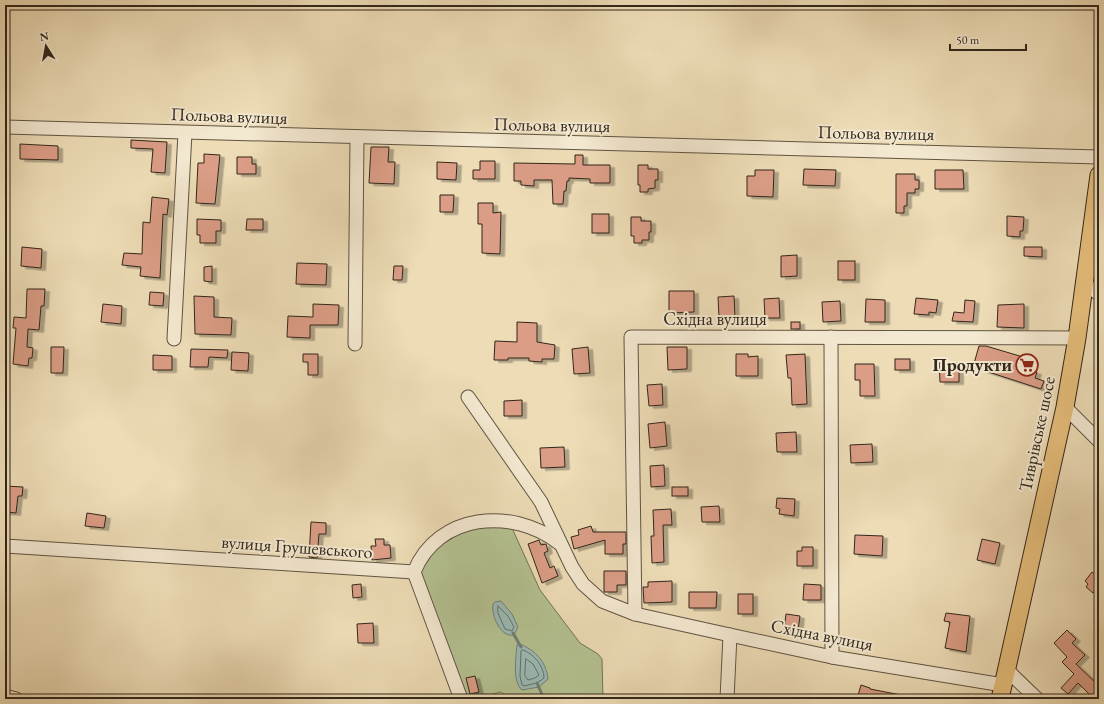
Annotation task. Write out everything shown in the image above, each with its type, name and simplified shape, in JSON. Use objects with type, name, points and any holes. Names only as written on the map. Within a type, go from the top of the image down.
[{"type":"main road","name":"Тиврівське шосе","points":[[1003,684],[1065,407],[1085,284],[1099,175]]},
{"type":"street","name":"Польова вулиця","points":[[5,127],[357,138],[1099,157]]},
{"type":"street","points":[[174,339],[185,133]]},
{"type":"street","points":[[355,344],[357,138]]},
{"type":"street","points":[[1085,284],[1099,294]]},
{"type":"street","name":"Східна вулиця","points":[[635,614],[631,337],[1077,338]]},
{"type":"street","points":[[831,337],[832,657]]},
{"type":"street","name":"Східна вулиця","points":[[468,397],[541,502],[575,573],[595,596],[611,606],[635,614],[832,657],[1003,684]]},
{"type":"street","points":[[1065,407],[1099,441]]},
{"type":"street","points":[[461,699],[414,572],[420,558],[439,538],[455,528],[472,522],[496,520],[519,523],[548,534],[560,543]]},
{"type":"street","name":"вулиця Грушевського","points":[[5,546],[414,572]]},
{"type":"street","points":[[727,699],[730,635]]},
{"type":"street","points":[[1003,684],[1037,699]]},
{"type":"street","points":[[5,696],[16,699]]},
{"type":"green space","points":[[472,522],[512,528],[540,590],[580,643],[598,654],[602,659],[603,699],[514,699],[500,692],[478,699],[469,699],[453,678],[414,572],[420,558]]},
{"type":"water","points":[[501,601],[512,614],[518,627],[514,635],[509,635],[501,630],[495,620],[493,604]]},
{"type":"water","points":[[520,644],[535,653],[545,667],[548,679],[539,687],[522,690],[519,686],[516,675],[516,663],[517,645]]},
{"type":"building","points":[[131,140],[167,142],[165,173],[151,172],[153,149],[131,148]]},
{"type":"building","points":[[20,144],[58,146],[58,160],[20,159]]},
{"type":"building","points":[[371,147],[389,147],[388,162],[395,162],[394,184],[369,183]]},
{"type":"building","points":[[204,154],[220,155],[215,204],[196,203],[198,163],[204,163]]},
{"type":"building","points":[[575,155],[583,155],[583,165],[610,165],[610,183],[590,183],[590,179],[569,178],[569,181],[567,181],[566,191],[564,191],[563,204],[553,204],[552,180],[534,180],[534,186],[521,185],[521,181],[514,181],[514,163],[575,164]]},
{"type":"building","points":[[237,157],[252,157],[252,164],[256,164],[256,174],[237,174]]},
{"type":"building","points":[[480,161],[495,161],[495,179],[473,179],[473,170],[480,170]]},
{"type":"building","points":[[437,162],[457,163],[456,180],[437,179]]},
{"type":"building","points":[[638,165],[648,165],[648,169],[658,169],[658,180],[655,180],[655,188],[648,189],[648,192],[640,192],[640,185],[638,185]]},
{"type":"building","points":[[804,169],[836,170],[835,186],[803,185]]},
{"type":"building","points":[[755,170],[774,170],[773,197],[747,196],[747,176],[755,176]]},
{"type":"building","points":[[935,170],[963,170],[964,189],[935,189]]},
{"type":"building","points":[[896,174],[915,174],[915,180],[919,180],[919,189],[915,189],[915,193],[907,193],[907,206],[904,206],[904,213],[896,213]]},
{"type":"building","points":[[440,195],[454,195],[453,212],[440,212]]},
{"type":"building","points":[[152,197],[169,199],[167,215],[163,214],[160,278],[140,276],[141,267],[122,265],[124,253],[142,254],[143,222],[150,223]]},
{"type":"building","points":[[478,203],[493,203],[493,213],[501,212],[500,254],[482,253],[482,224],[478,224]]},
{"type":"building","points":[[592,214],[609,214],[609,233],[592,233]]},
{"type":"building","points":[[1007,216],[1024,217],[1023,231],[1020,231],[1020,237],[1007,236]]},
{"type":"building","points":[[631,217],[641,217],[641,221],[651,221],[649,240],[642,240],[642,243],[634,243],[634,236],[631,236]]},
{"type":"building","points":[[197,219],[221,220],[221,231],[216,231],[216,243],[200,243],[200,235],[197,235]]},
{"type":"building","points":[[247,219],[263,219],[263,230],[246,230]]},
{"type":"building","points":[[22,247],[42,249],[41,268],[21,266]]},
{"type":"building","points":[[1024,247],[1042,247],[1042,257],[1024,256]]},
{"type":"building","points":[[797,255],[797,276],[781,277],[781,256]]},
{"type":"building","points":[[838,261],[855,261],[855,280],[838,280]]},
{"type":"building","points":[[297,263],[327,264],[326,285],[296,284]]},
{"type":"building","points":[[212,266],[212,282],[204,281],[204,267]]},
{"type":"building","points":[[394,266],[403,266],[402,280],[393,280]]},
{"type":"building","points":[[27,289],[45,289],[44,306],[41,306],[39,330],[28,329],[27,347],[33,348],[32,358],[29,358],[28,366],[13,364],[16,328],[13,328],[14,317],[26,318]]},
{"type":"building","points":[[669,291],[694,291],[694,312],[669,313]]},
{"type":"building","points":[[150,292],[164,293],[163,306],[149,305]]},
{"type":"building","points":[[194,296],[214,297],[214,317],[232,318],[231,335],[195,334]]},
{"type":"building","points":[[734,296],[735,317],[719,317],[718,297]]},
{"type":"building","points":[[779,298],[780,318],[765,318],[764,299]]},
{"type":"building","points":[[916,298],[938,300],[936,313],[929,312],[929,315],[914,314]]},
{"type":"building","points":[[866,299],[885,300],[885,322],[865,322]]},
{"type":"building","points":[[965,300],[975,301],[973,322],[952,321],[954,312],[964,313]]},
{"type":"building","points":[[840,301],[841,321],[823,322],[822,302]]},
{"type":"building","points":[[103,304],[122,306],[121,324],[101,322]]},
{"type":"building","points":[[313,304],[339,305],[338,325],[310,325],[310,338],[287,337],[288,316],[313,317]]},
{"type":"building","points":[[1024,304],[1024,328],[997,327],[998,305]]},
{"type":"building","points":[[517,322],[537,323],[537,342],[555,345],[554,359],[542,359],[542,362],[529,361],[529,358],[494,360],[495,341],[517,342]]},
{"type":"building","points":[[791,322],[800,322],[800,329],[791,329]]},
{"type":"building","points":[[979,346],[986,346],[1033,360],[1030,370],[1037,372],[1035,378],[1044,381],[1041,389],[973,367]]},
{"type":"building","points":[[51,347],[64,347],[63,373],[51,373]]},
{"type":"building","points":[[588,347],[590,373],[574,374],[572,349]]},
{"type":"building","points":[[667,347],[687,347],[687,369],[668,370]]},
{"type":"building","points":[[191,349],[228,350],[227,358],[209,357],[208,367],[190,367]]},
{"type":"building","points":[[232,352],[249,353],[248,371],[231,370]]},
{"type":"building","points":[[303,354],[318,354],[318,375],[308,375],[308,362],[303,362]]},
{"type":"building","points":[[736,354],[748,354],[748,357],[758,356],[758,376],[736,376]]},
{"type":"building","points":[[805,354],[807,404],[792,405],[791,378],[788,378],[786,355]]},
{"type":"building","points":[[153,355],[172,356],[172,370],[153,370]]},
{"type":"building","points":[[895,359],[910,359],[910,370],[895,370]]},
{"type":"building","points":[[939,363],[959,363],[959,382],[940,382]]},
{"type":"building","points":[[855,364],[874,364],[875,396],[860,396],[860,380],[855,380]]},
{"type":"building","points":[[662,384],[663,405],[649,406],[647,385]]},
{"type":"building","points":[[522,400],[522,416],[504,416],[504,401]]},
{"type":"building","points":[[665,422],[667,446],[650,448],[648,424]]},
{"type":"building","points":[[796,432],[797,452],[777,452],[776,433]]},
{"type":"building","points":[[872,444],[873,462],[851,463],[850,445]]},
{"type":"building","points":[[564,447],[565,467],[541,468],[540,448]]},
{"type":"building","points":[[664,465],[665,486],[651,487],[650,466]]},
{"type":"building","points":[[5,486],[23,487],[22,496],[18,496],[16,513],[5,512]]},
{"type":"building","points":[[672,487],[688,487],[688,496],[672,496]]},
{"type":"building","points":[[777,498],[795,499],[794,516],[779,514],[780,509],[776,508]]},
{"type":"building","points":[[719,506],[720,522],[702,522],[701,507]]},
{"type":"building","points":[[671,509],[672,525],[663,525],[664,562],[652,563],[651,536],[654,536],[653,510]]},
{"type":"building","points":[[87,513],[106,516],[104,528],[85,526]]},
{"type":"building","points":[[311,522],[326,523],[326,534],[319,534],[317,558],[309,557]]},
{"type":"building","points":[[591,526],[593,532],[626,532],[626,544],[623,544],[623,554],[605,554],[605,540],[574,549],[571,537],[579,535],[578,530]]},
{"type":"building","points":[[855,535],[883,536],[882,556],[854,554]]},
{"type":"building","points":[[375,539],[384,539],[384,545],[390,545],[391,558],[372,560],[371,546],[376,546]]},
{"type":"building","points":[[982,539],[1000,543],[995,564],[977,560]]},
{"type":"building","points":[[539,540],[541,545],[546,544],[548,551],[544,553],[550,568],[554,566],[558,576],[542,583],[528,544]]},
{"type":"building","points":[[802,547],[813,547],[813,566],[797,566],[797,551],[802,551]]},
{"type":"building","points":[[604,571],[626,571],[626,585],[617,585],[617,592],[604,592]]},
{"type":"building","points":[[1092,572],[1099,577],[1099,593],[1095,590],[1093,593],[1086,587],[1088,584],[1085,581]]},
{"type":"building","points":[[672,581],[672,602],[644,603],[643,587],[648,587],[648,582]]},
{"type":"building","points":[[361,584],[362,597],[353,598],[352,585]]},
{"type":"building","points":[[804,584],[821,585],[821,600],[803,600]]},
{"type":"building","points":[[689,592],[717,592],[716,608],[689,608]]},
{"type":"building","points":[[738,594],[753,594],[753,614],[738,614]]},
{"type":"building","points":[[946,613],[970,616],[966,652],[945,648],[950,622],[944,621]]},
{"type":"building","points":[[786,614],[800,616],[798,631],[784,630]]},
{"type":"building","points":[[373,623],[374,643],[358,643],[357,624]]},
{"type":"building","points":[[1067,630],[1076,639],[1072,643],[1085,655],[1076,664],[1099,686],[1099,699],[1094,699],[1078,683],[1068,694],[1061,688],[1074,674],[1062,662],[1067,657],[1054,643]]},
{"type":"building","points":[[475,676],[479,692],[470,694],[466,678]]},
{"type":"building","points":[[861,685],[870,689],[901,695],[900,699],[857,699]]},
{"type":"waterway","points":[[513,633],[521,647]]},
{"type":"waterway","points":[[537,683],[544,699]]},
{"type":"place","name":"Продукти","points":[[1027,365]]}]
